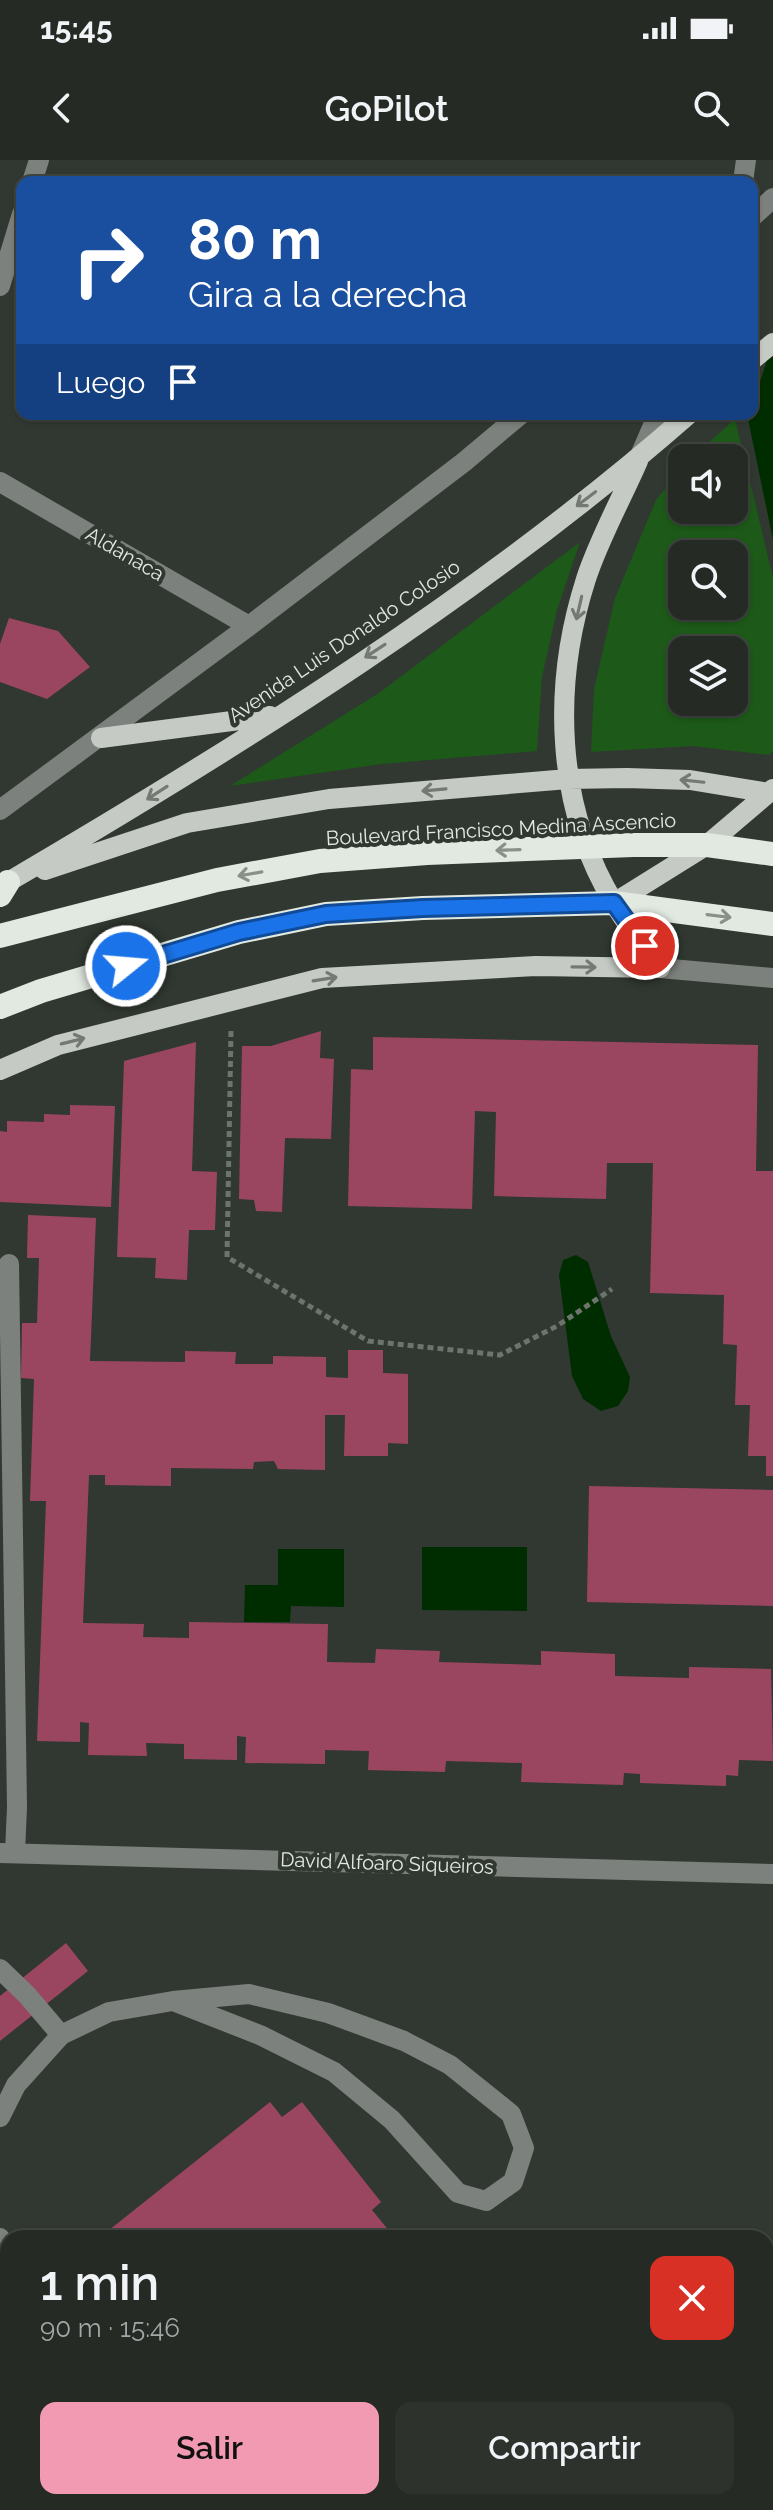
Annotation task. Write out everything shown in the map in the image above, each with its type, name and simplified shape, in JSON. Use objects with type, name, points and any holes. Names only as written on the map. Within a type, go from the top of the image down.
[{"type":"highway","name":"Boulevard Francisco Medina Ascencio","points":[[0,936],[217,880],[320,861],[427,853],[707,845],[773,854]]},
{"type":"highway","points":[[0,1007],[41,991],[239,932],[326,914],[614,903],[773,924]]},
{"type":"main road","name":"Avenida Luis Donaldo Colosio","points":[[3,888],[134,808],[438,611],[639,458],[682,420]]},
{"type":"main road","points":[[639,458],[586,578],[568,655],[563,720],[568,779],[586,847],[614,903],[660,968]]},
{"type":"main road","points":[[101,738],[278,715]]},
{"type":"main road","points":[[3,888],[187,823],[329,799],[568,779],[690,780],[772,792]]},
{"type":"main road","points":[[614,903],[707,845],[772,792]]},
{"type":"main road","points":[[0,1070],[58,1045],[322,978],[536,966],[660,968]]},
{"type":"street","points":[[758,212],[773,198]]},
{"type":"street","points":[[0,286],[16,234]]},
{"type":"street","points":[[0,810],[249,626],[464,462],[514,420]]},
{"type":"street","points":[[639,458],[655,420]]},
{"type":"street","name":"Aldanaca","points":[[0,482],[249,626]]},
{"type":"street","points":[[660,968],[773,978]]},
{"type":"street","points":[[8,1853],[17,1807],[9,1264]]},
{"type":"street","name":"David Alfoaro Siqueiros","points":[[8,1853],[773,1874]]},
{"type":"street","points":[[0,1969],[61,2035]]},
{"type":"street","points":[[0,2117],[16,2085],[61,2035],[109,2012],[173,2001],[249,1994],[328,2013],[404,2041],[450,2065],[511,2114],[524,2148],[513,2182],[486,2201],[458,2193],[392,2120],[334,2072],[260,2035],[173,2001]]},
{"type":"path","points":[[232,1002],[227,1257],[368,1341],[500,1355],[557,1326],[612,1289]]},
{"type":"shaded area","points":[[773,342],[773,540],[748,420],[758,420],[758,388]]},
{"type":"shaded area","points":[[734,420],[741,444],[707,444]]},
{"type":"shaded area","points":[[748,473],[773,578],[773,751],[769,755],[693,746],[591,752],[594,689],[615,598],[656,500],[668,486],[668,524],[748,524]]},
{"type":"shaded area","points":[[580,542],[557,610],[542,677],[537,751],[382,764],[230,786],[379,693]]},
{"type":"shaded area","points":[[576,1255],[588,1262],[611,1336],[630,1377],[628,1391],[618,1406],[601,1411],[583,1399],[572,1376],[559,1275],[563,1260]]},
{"type":"shaded area","points":[[422,1547],[527,1547],[527,1611],[422,1610]]},
{"type":"shaded area","points":[[278,1549],[344,1549],[344,1607],[291,1606],[290,1622],[244,1622],[245,1585],[278,1585]]},
{"type":"building","points":[[9,618],[58,631],[90,667],[47,699],[0,682],[0,644]]},
{"type":"building","points":[[321,1031],[320,1058],[334,1059],[331,1139],[285,1138],[282,1212],[256,1211],[254,1200],[239,1199],[242,1046],[271,1046]]},
{"type":"building","points":[[373,1037],[758,1045],[756,1171],[773,1171],[773,1476],[766,1476],[766,1456],[748,1456],[750,1405],[735,1405],[737,1345],[723,1344],[724,1295],[650,1293],[653,1163],[607,1163],[606,1199],[494,1196],[496,1112],[475,1111],[472,1209],[348,1206],[351,1069],[373,1070]]},
{"type":"building","points":[[196,1042],[192,1171],[217,1172],[215,1230],[189,1230],[187,1280],[155,1278],[156,1258],[117,1257],[124,1061]]},
{"type":"building","points":[[70,1105],[115,1106],[111,1207],[0,1202],[0,1131],[7,1132],[7,1121],[44,1122],[44,1114],[70,1115]]},
{"type":"building","points":[[28,1215],[96,1218],[90,1361],[185,1362],[185,1351],[236,1352],[235,1364],[273,1364],[273,1356],[326,1357],[326,1377],[348,1378],[348,1350],[383,1350],[383,1373],[408,1374],[408,1444],[388,1443],[388,1456],[344,1456],[345,1415],[325,1415],[325,1470],[278,1469],[274,1461],[254,1462],[253,1469],[171,1468],[171,1486],[105,1485],[105,1475],[89,1475],[83,1623],[144,1624],[143,1637],[189,1638],[189,1622],[328,1624],[327,1662],[375,1663],[376,1649],[440,1651],[439,1662],[541,1665],[541,1651],[615,1654],[615,1676],[689,1678],[689,1667],[771,1669],[773,1761],[739,1760],[738,1776],[726,1775],[726,1786],[640,1783],[640,1774],[624,1773],[623,1785],[521,1782],[522,1763],[446,1761],[445,1772],[368,1770],[369,1751],[325,1750],[325,1764],[245,1763],[246,1737],[237,1736],[237,1760],[184,1759],[184,1744],[146,1743],[147,1756],[88,1755],[89,1723],[80,1722],[80,1742],[37,1741],[46,1501],[30,1501],[34,1379],[21,1378],[22,1323],[37,1323],[39,1258],[27,1258]]},
{"type":"building","points":[[589,1486],[773,1490],[773,1606],[587,1602]]},
{"type":"building","points":[[66,1943],[88,1971],[0,2041],[0,1996]]},
{"type":"building","points":[[270,2102],[282,2117],[302,2102],[381,2202],[372,2210],[388,2230],[109,2230]]},
{"type":"route","points":[[126,966],[239,932],[326,914],[423,908],[614,903],[645,946]]}]
